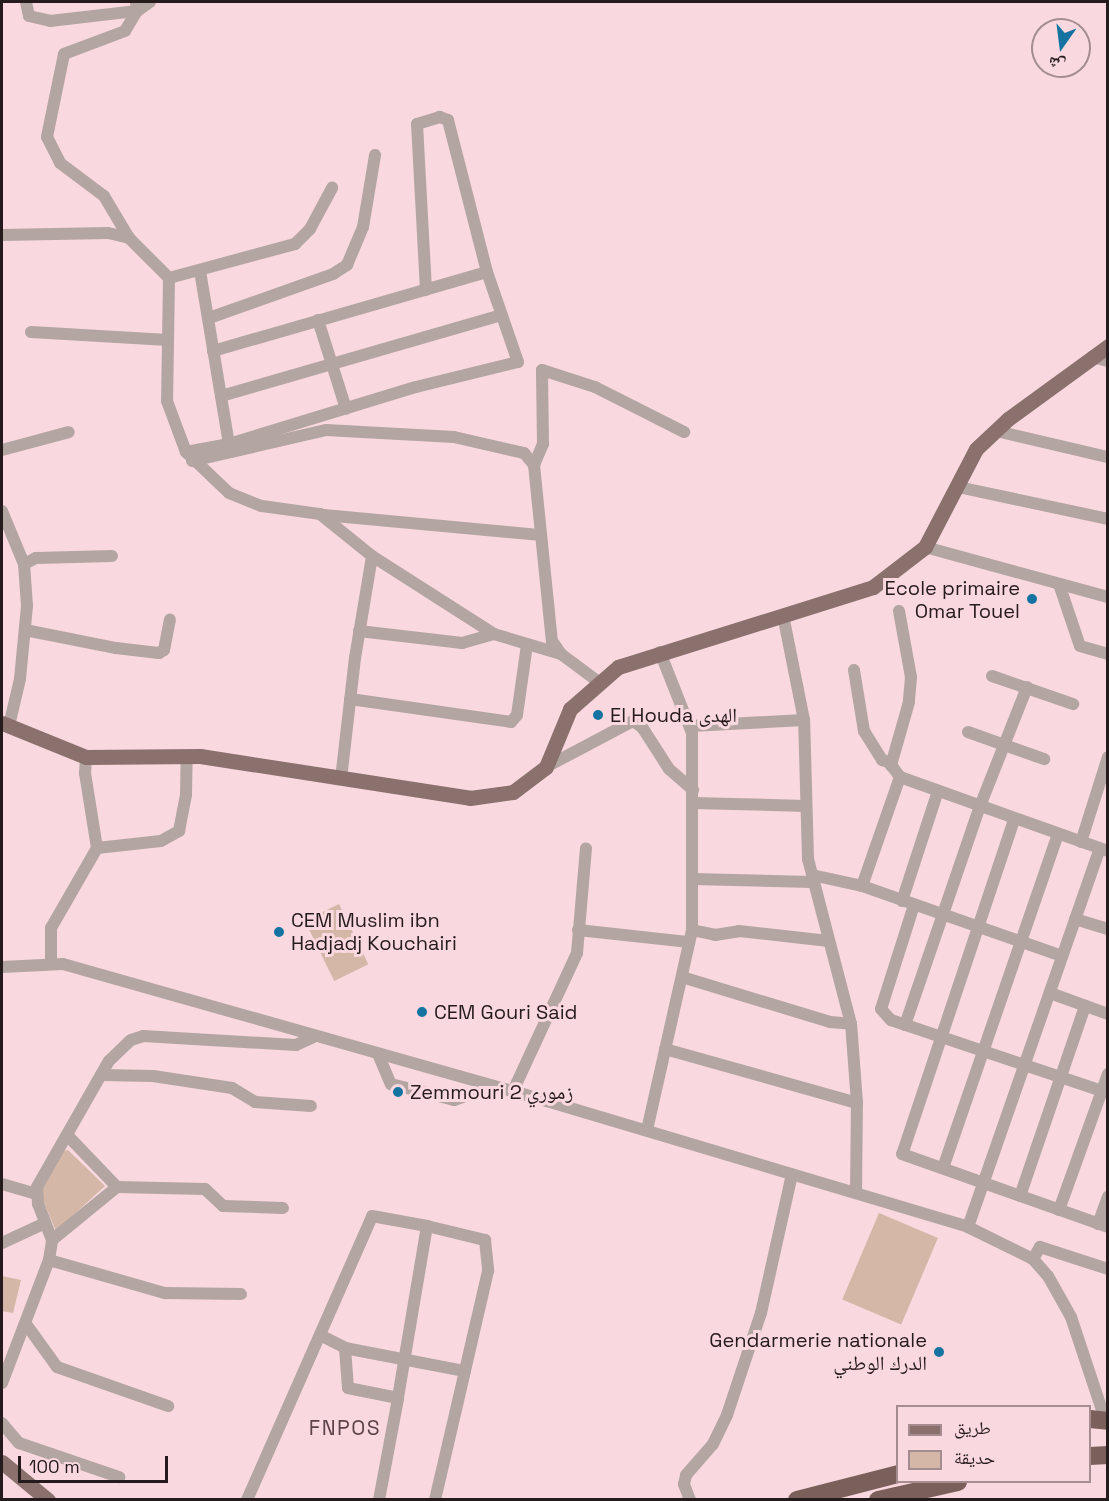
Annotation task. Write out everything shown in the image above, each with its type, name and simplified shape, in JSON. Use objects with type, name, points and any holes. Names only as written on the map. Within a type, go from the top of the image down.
[{"type":"highway","points":[[1091,1456],[1107,1455]]},
{"type":"highway","points":[[797,1500],[896,1474]]},
{"type":"highway","points":[[878,1500],[954,1483]]},
{"type":"main road","points":[[5,725],[86,757],[187,756],[470,798],[513,792],[546,767],[570,709],[618,667],[873,587],[925,548],[976,449],[1107,346]]},
{"type":"main road","points":[[2,1462],[48,1500]]},
{"type":"street","points":[[26,2],[29,16],[50,21],[150,2]]},
{"type":"street","points":[[137,6],[125,31],[64,54],[47,137],[60,163],[104,196],[129,238],[169,278],[167,401],[196,461],[229,493],[262,506],[320,514],[541,535]]},
{"type":"street","points":[[196,461],[229,444],[416,387],[518,362],[487,272],[448,120],[440,117],[417,124],[426,290]]},
{"type":"street","points":[[209,318],[333,274],[347,265],[363,227],[375,155]]},
{"type":"street","points":[[169,278],[295,244],[310,229],[332,188]]},
{"type":"street","points":[[2,235],[108,233],[129,238]]},
{"type":"street","points":[[200,271],[229,444]]},
{"type":"street","points":[[213,351],[487,272]]},
{"type":"street","points":[[221,396],[502,315]]},
{"type":"street","points":[[318,320],[346,409]]},
{"type":"street","points":[[31,333],[168,340]]},
{"type":"street","points":[[1092,357],[1107,361]]},
{"type":"street","points":[[600,683],[561,654],[552,641],[534,465],[543,444],[542,370],[595,387],[684,432]]},
{"type":"street","points":[[196,461],[326,430],[454,437],[524,453],[534,465]]},
{"type":"street","points":[[996,431],[1107,457]]},
{"type":"street","points":[[2,450],[69,432]]},
{"type":"street","points":[[958,487],[1107,519]]},
{"type":"street","points":[[2,512],[4,526],[24,564],[25,630],[20,679],[5,725]]},
{"type":"street","points":[[320,514],[372,556],[494,634],[561,654]]},
{"type":"street","points":[[925,548],[1107,597]]},
{"type":"street","points":[[24,564],[36,558],[112,556]]},
{"type":"street","points":[[341,779],[359,631],[372,556]]},
{"type":"street","points":[[1059,584],[1080,646],[1107,654]]},
{"type":"street","points":[[891,763],[909,702],[911,677],[899,611]]},
{"type":"street","points":[[783,615],[804,720],[806,806],[812,878],[850,1024],[857,1103],[856,1193]]},
{"type":"street","points":[[25,630],[116,648],[159,652],[164,650],[170,621]]},
{"type":"street","points":[[359,631],[462,643],[494,634]]},
{"type":"street","points":[[350,699],[511,722],[517,716],[527,645]]},
{"type":"street","points":[[647,1130],[690,936],[693,879],[690,726],[660,652]]},
{"type":"street","points":[[854,670],[864,731],[882,760],[891,763],[900,777],[1014,820],[1104,850],[1062,956],[968,1227]]},
{"type":"street","points":[[992,676],[1073,704]]},
{"type":"street","points":[[905,1025],[980,806],[1027,687]]},
{"type":"street","points":[[690,726],[804,720]]},
{"type":"street","points":[[546,767],[633,721],[642,727],[669,769],[693,790]]},
{"type":"street","points":[[968,732],[1044,759]]},
{"type":"street","points":[[97,848],[161,841],[179,831],[186,795],[187,756]]},
{"type":"street","points":[[1082,842],[1104,782],[1107,756]]},
{"type":"street","points":[[51,963],[51,928],[97,848],[85,773],[86,757]]},
{"type":"street","points":[[862,886],[900,777]]},
{"type":"street","points":[[902,901],[938,791]]},
{"type":"street","points":[[693,803],[806,806]]},
{"type":"street","points":[[1014,820],[902,1154],[1103,1225],[1107,1197]]},
{"type":"street","points":[[942,1168],[1058,834]]},
{"type":"street","points":[[513,1091],[577,953],[586,848]]},
{"type":"street","points":[[693,879],[812,878],[862,886],[1062,956]]},
{"type":"street","points":[[914,905],[881,1009],[891,1020],[1105,1092]]},
{"type":"street","points":[[1076,919],[1107,929]]},
{"type":"street","points":[[578,930],[690,936],[739,931],[828,941]]},
{"type":"street","points":[[2,967],[51,963],[513,1091],[968,1227],[1033,1259],[1048,1276],[1071,1317],[1101,1420]]},
{"type":"street","points":[[682,977],[830,1022],[850,1024]]},
{"type":"street","points":[[1050,993],[1107,1014]]},
{"type":"street","points":[[1020,1196],[1085,1006]]},
{"type":"street","points":[[2,1383],[49,1260],[52,1240],[37,1194],[43,1172],[116,1054],[143,1036],[296,1045],[313,1037]]},
{"type":"street","points":[[665,1049],[857,1103]]},
{"type":"street","points":[[378,1054],[391,1084],[454,1100],[495,1086]]},
{"type":"street","points":[[1059,1210],[1105,1092],[1107,1074]]},
{"type":"street","points":[[101,1075],[153,1076],[232,1088],[255,1102],[311,1106]]},
{"type":"street","points":[[67,1136],[117,1187]]},
{"type":"street","points":[[690,1500],[684,1484],[686,1475],[713,1444],[727,1415],[761,1313],[792,1174]]},
{"type":"street","points":[[2,1184],[37,1194]]},
{"type":"street","points":[[52,1240],[117,1187],[205,1189],[224,1206],[283,1208]]},
{"type":"street","points":[[247,1500],[372,1216],[485,1240],[488,1271],[435,1500]]},
{"type":"street","points":[[2,1243],[45,1222]]},
{"type":"street","points":[[379,1500],[427,1226]]},
{"type":"street","points":[[1033,1259],[1040,1246],[1107,1269]]},
{"type":"street","points":[[49,1260],[165,1293],[241,1294]]},
{"type":"street","points":[[26,1324],[57,1367],[168,1406]]},
{"type":"street","points":[[320,1335],[345,1348],[404,1357],[465,1371]]},
{"type":"street","points":[[345,1348],[348,1388],[398,1398]]},
{"type":"street","points":[[1088,1405],[1090,1385]]},
{"type":"street","points":[[2,1423],[19,1443],[119,1477]]},
{"type":"green space","points":[[339,904],[368,964],[334,981],[305,921]]},
{"type":"green space","points":[[68,1150],[105,1186],[56,1231],[42,1198],[43,1183],[63,1151]]},
{"type":"green space","points":[[879,1213],[938,1238],[901,1325],[842,1300]]},
{"type":"green space","points":[[2,1276],[21,1280],[13,1313],[2,1311]]},
{"type":"place","name":"Ecole primaire Omar Touel","points":[[1032,599]]},
{"type":"place","name":"El Houda الهدى","points":[[598,715]]},
{"type":"place","name":"CEM Muslim ibn Hadjadj Kouchairi","points":[[279,932]]},
{"type":"place","name":"CEM Gouri Said","points":[[422,1012]]},
{"type":"place","name":"Zemmouri 2 زموري","points":[[398,1092]]},
{"type":"place","name":"Gendarmerie nationale الدرك الوطني","points":[[939,1352]]},
{"type":"district","name":"FNPOS","points":[[345,1428]]}]
